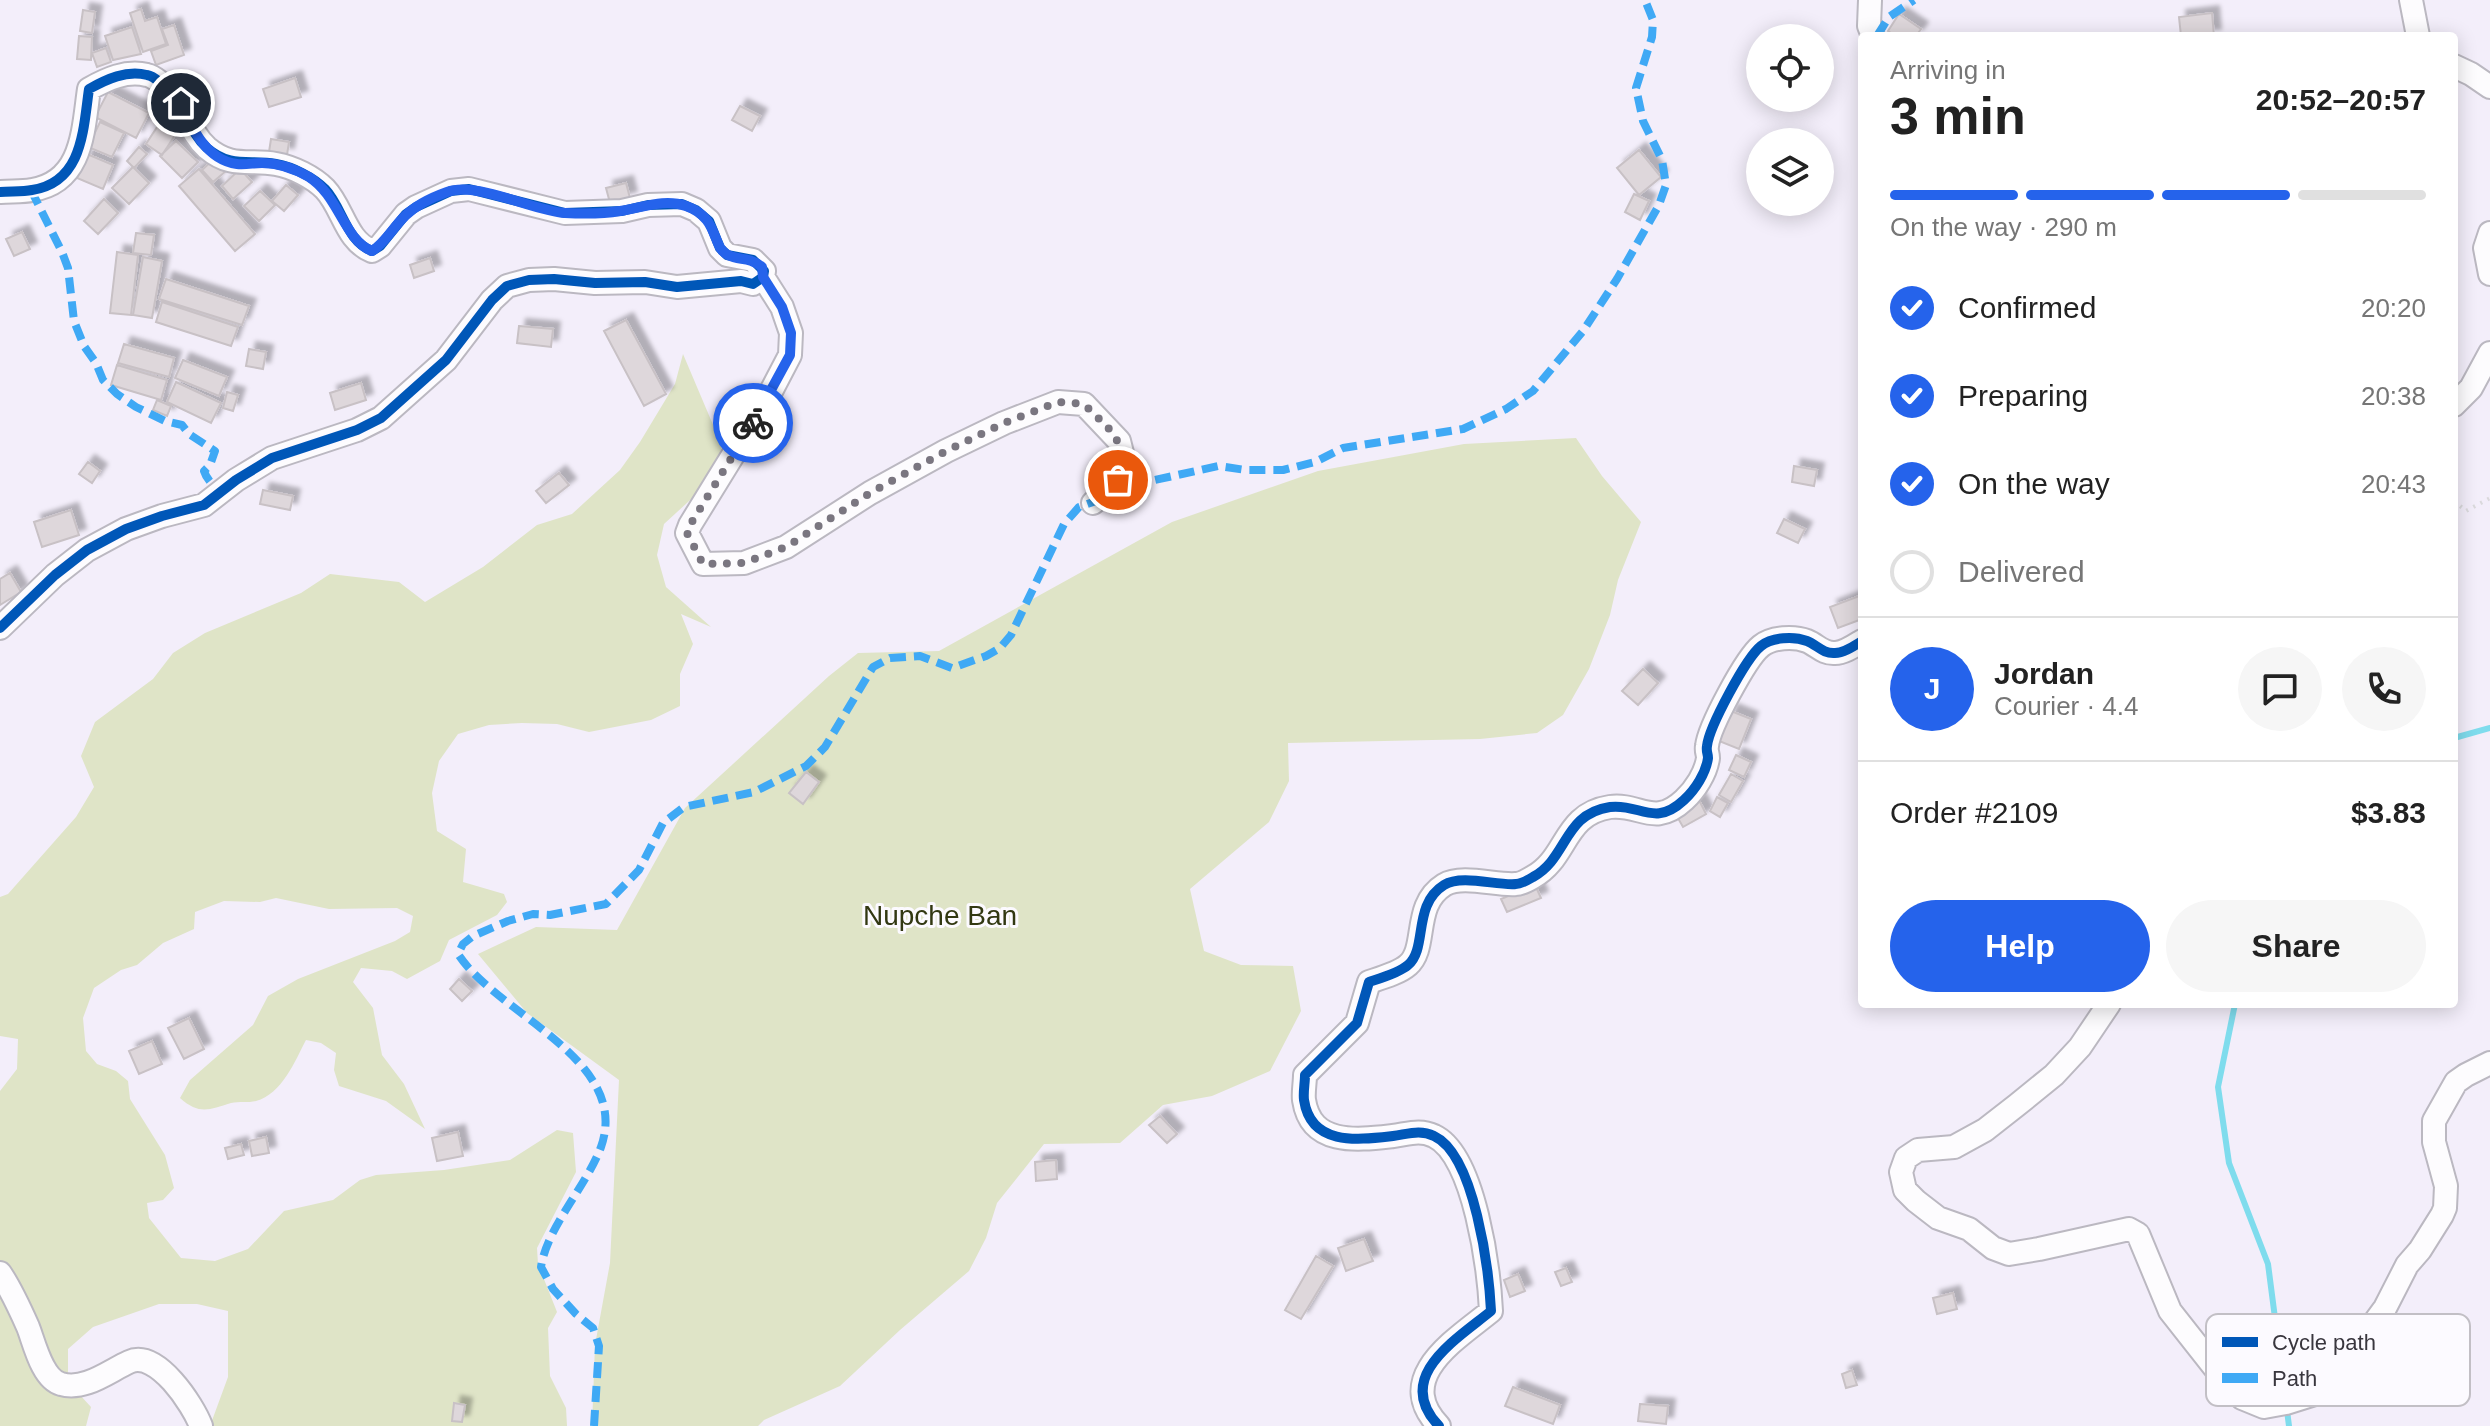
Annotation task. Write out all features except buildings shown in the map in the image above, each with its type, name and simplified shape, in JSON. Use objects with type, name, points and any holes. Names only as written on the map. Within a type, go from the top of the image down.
[{"type":"street","points":[[1870,0],[1868,18],[1872,32]]},
{"type":"street","points":[[2411,0],[2417,32]]},
{"type":"street","points":[[2458,68],[2490,87]]},
{"type":"street","points":[[0,192],[31,190],[65,176],[78,155],[89,89],[103,81],[132,73],[150,75],[167,88],[181,103],[193,131],[206,147],[220,157],[236,164],[278,164],[308,176],[325,190],[356,242],[372,251],[380,246],[406,214],[451,191],[469,189],[565,213],[682,204],[709,221],[720,248],[727,255],[753,260],[762,267],[763,277],[782,307],[791,333],[790,355],[765,403],[690,525],[687,533],[703,564],[744,563],[786,547],[909,469],[1004,423],[1058,402],[1084,404],[1119,441],[1123,457],[1118,480],[1093,503]]},
{"type":"street","points":[[2490,233],[2485,248],[2490,274]]},
{"type":"street","points":[[0,628],[55,575],[87,550],[126,529],[204,505],[272,458],[357,430],[381,418],[446,360],[492,300],[507,286],[529,280],[554,279],[694,287],[727,281],[753,284],[763,277]]},
{"type":"street","points":[[2458,401],[2471,388],[2490,353]]},
{"type":"street","points":[[1439,1426],[1422,1402],[1424,1378],[1447,1345],[1491,1311],[1484,1241],[1463,1173],[1449,1149],[1437,1137],[1418,1131],[1355,1138],[1326,1135],[1312,1123],[1304,1100],[1305,1075],[1357,1023],[1369,982],[1408,966],[1416,953],[1425,910],[1436,891],[1448,882],[1517,884],[1535,876],[1559,853],[1569,831],[1586,815],[1612,807],[1652,815],[1668,811],[1696,787],[1708,760],[1706,747],[1716,723],[1749,659],[1763,644],[1781,638],[1796,639],[1835,654],[1858,643]]},
{"type":"street","points":[[2106,1008],[2080,1047],[2054,1075],[1985,1130],[1954,1147],[1918,1150],[1906,1158],[1901,1172],[1905,1190],[1938,1218],[1969,1229],[1993,1248],[2009,1254],[2129,1229],[2138,1234],[2170,1311],[2206,1356]]},
{"type":"street","points":[[2381,1314],[2407,1265],[2434,1229],[2445,1208],[2446,1186],[2434,1142],[2434,1121],[2456,1082],[2490,1063]]},
{"type":"street","points":[[0,1273],[29,1328],[38,1358],[60,1384],[82,1383],[117,1370],[132,1360],[142,1361],[172,1379],[201,1426]]},
{"type":"path","points":[[2458,504],[2466,511],[2490,498]]},
{"type":"green space","points":[[683,354],[722,446],[712,480],[664,524],[657,555],[666,587],[711,627],[681,614],[693,644],[680,674],[680,706],[651,720],[589,732],[557,724],[522,723],[489,725],[458,734],[439,761],[432,793],[437,831],[466,849],[463,882],[504,894],[507,902],[497,915],[449,940],[440,961],[407,979],[392,971],[361,968],[353,982],[373,1008],[382,1055],[404,1084],[425,1129],[386,1101],[339,1086],[334,1070],[336,1053],[321,1043],[306,1040],[287,1076],[265,1097],[204,1110],[180,1098],[190,1080],[253,1025],[268,996],[298,979],[395,941],[410,932],[413,916],[397,908],[329,909],[276,898],[260,902],[224,901],[195,912],[194,929],[163,943],[137,965],[121,970],[94,988],[83,1018],[86,1051],[97,1064],[116,1071],[128,1081],[130,1099],[165,1155],[174,1188],[163,1200],[147,1203],[149,1218],[181,1258],[215,1261],[248,1249],[284,1211],[333,1200],[360,1180],[376,1175],[444,1170],[510,1160],[557,1130],[573,1133],[576,1172],[537,1248],[538,1264],[557,1312],[548,1328],[550,1376],[566,1408],[567,1426],[210,1426],[228,1377],[228,1311],[197,1304],[159,1304],[93,1327],[68,1349],[68,1382],[91,1407],[86,1426],[0,1426],[0,1091],[17,1069],[18,1039],[0,1036],[0,897],[8,894],[76,817],[94,787],[81,756],[95,722],[153,679],[173,653],[205,633],[301,593],[330,574],[399,582],[425,602],[483,567],[537,525],[572,514],[620,470],[640,442],[675,384]]},
{"type":"green space","name":"Nupche Ban","points":[[1576,438],[1602,476],[1641,522],[1589,669],[1563,715],[1537,733],[1480,739],[1288,743],[1289,781],[1269,822],[1190,889],[1204,951],[1241,965],[1293,966],[1301,1011],[1270,1071],[1212,1096],[1163,1105],[1120,1143],[1044,1144],[997,1203],[986,1238],[969,1271],[840,1386],[764,1420],[758,1426],[592,1426],[595,1345],[610,1263],[619,1080],[527,1013],[478,954],[536,927],[617,930],[685,808],[858,653],[939,651],[1172,522],[1318,471],[1464,444]]},
{"type":"waterway","points":[[2458,737],[2490,728]]},
{"type":"waterway","points":[[2234,1008],[2218,1087],[2229,1163],[2268,1264],[2274,1314]]},
{"type":"waterway","points":[[2286,1406],[2289,1426]]},
{"type":"marked path","points":[[594,1426],[599,1346],[593,1328],[553,1289],[541,1267],[551,1237],[601,1147],[605,1116],[597,1088],[579,1063],[476,976],[458,954],[463,944],[473,936],[533,914],[550,915],[606,904],[639,870],[663,823],[684,807],[754,792],[806,766],[825,747],[873,667],[890,658],[920,656],[952,668],[1000,648],[1011,635],[1064,524],[1079,507],[1155,480],[1218,466],[1283,470],[1315,462],[1343,448],[1463,429],[1506,409],[1533,391],[1583,331],[1617,279],[1659,205],[1666,185],[1662,160],[1643,121],[1636,88],[1652,37],[1653,20],[1645,0]]},
{"type":"marked path","points":[[1880,32],[1889,17],[1914,0]]},
{"type":"marked path","points":[[31,190],[62,252],[68,268],[74,321],[103,380],[136,407],[165,421],[182,425],[189,434],[215,451],[204,471],[219,495]]},
{"type":"cycle path","points":[[0,192],[32,190],[62,177],[71,165],[82,137],[89,89],[117,76],[139,74],[153,77],[170,91],[200,141],[216,155],[233,161],[282,165],[320,185],[331,197],[356,240],[372,251],[416,207],[451,191],[469,189],[565,213],[682,204],[709,221],[720,248],[727,255],[753,260],[764,271],[763,277],[753,284],[741,281],[677,287],[645,282],[595,283],[554,279],[529,280],[507,286],[492,300],[446,360],[381,418],[357,430],[272,458],[204,505],[126,529],[87,550],[55,575],[0,628]]},
{"type":"cycle path","points":[[1439,1426],[1426,1408],[1423,1391],[1426,1375],[1447,1347],[1491,1311],[1483,1243],[1470,1189],[1448,1147],[1429,1134],[1351,1138],[1326,1133],[1308,1115],[1304,1100],[1305,1075],[1357,1023],[1369,982],[1400,970],[1414,958],[1428,904],[1434,893],[1444,885],[1460,880],[1520,883],[1544,869],[1574,827],[1595,811],[1621,807],[1655,813],[1673,808],[1688,796],[1702,775],[1714,724],[1738,678],[1761,646],[1777,639],[1796,638],[1835,653],[1858,643]]},
{"type":"way so far","points":[[753,423],[687,533],[703,564],[744,563],[786,547],[909,469],[1004,423],[1058,402],[1084,404],[1119,441],[1123,457],[1118,480]]},
{"type":"route","points":[[181,103],[193,131],[206,147],[220,157],[236,164],[278,164],[308,176],[325,190],[356,242],[372,251],[380,246],[406,214],[451,191],[469,189],[565,213],[622,211],[664,203],[682,204],[696,210],[709,221],[720,248],[727,255],[753,260],[762,267],[763,277],[782,307],[791,333],[790,355],[753,423]]}]
